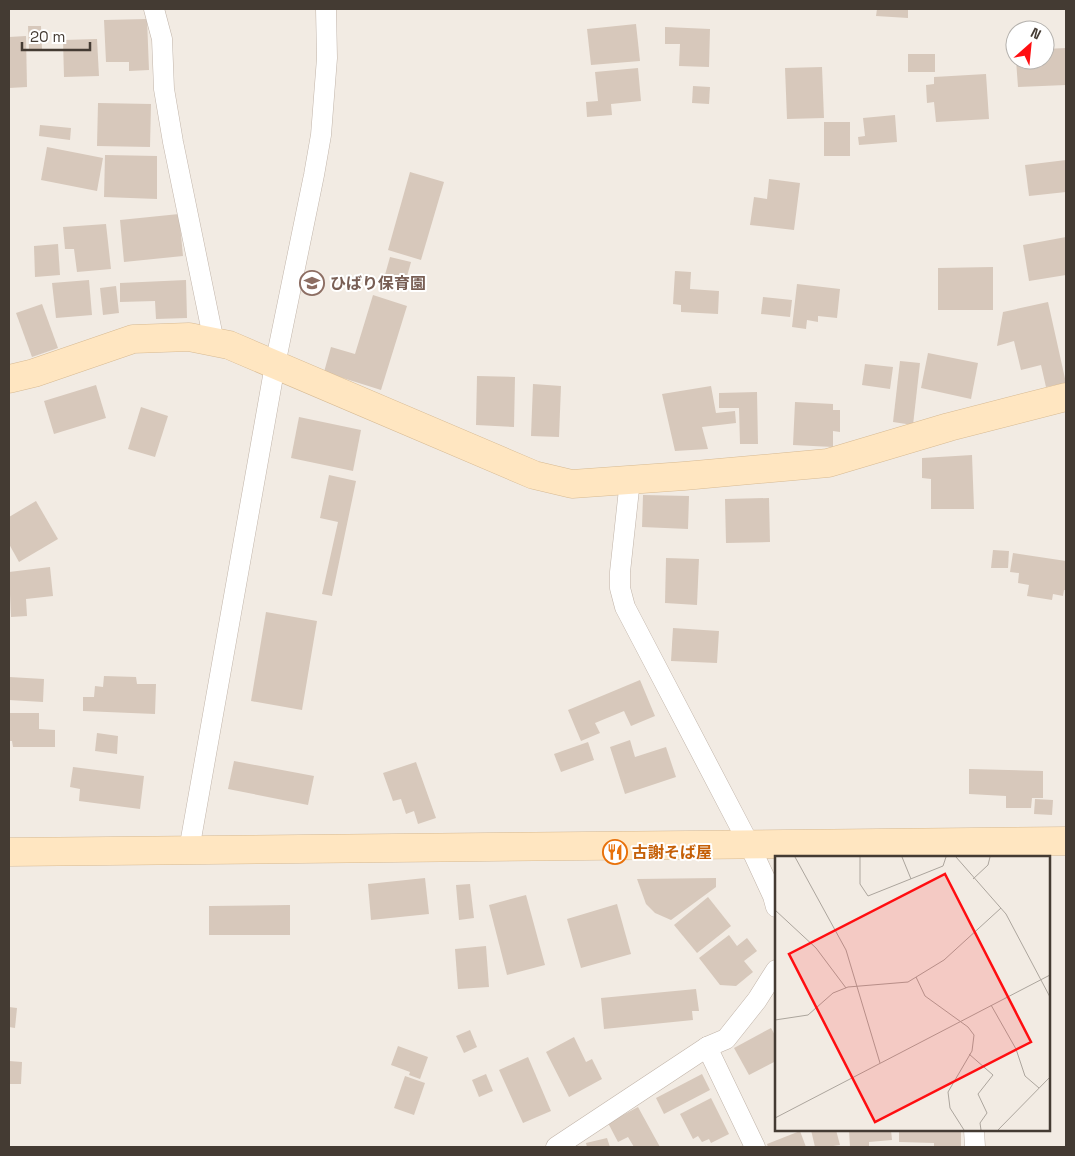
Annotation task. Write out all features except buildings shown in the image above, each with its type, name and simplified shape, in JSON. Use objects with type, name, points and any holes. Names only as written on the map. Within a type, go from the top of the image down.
[{"type":"street","points":[[154,9],[162,39],[164,89],[170,124],[214,342]]},
{"type":"street","points":[[189,850],[275,365],[314,175],[327,58],[326,9]]},
{"type":"street","points":[[9,379],[34,374],[133,339],[189,337],[229,345],[534,475],[572,484],[684,476],[828,462],[1066,397]]},
{"type":"street","points":[[630,480],[620,572],[620,588],[625,607],[749,844],[775,902]]},
{"type":"street","points":[[9,852],[749,844],[958,850],[1066,841]]},
{"type":"street","points":[[556,1147],[707,1048],[726,1039],[757,1000],[775,972]]},
{"type":"street","points":[[707,1048],[755,1147]]},
{"type":"street","points":[[974,1131],[975,1147]]},
{"type":"place","name":"ひばり保育園","points":[[312,283]]},
{"type":"place","name":"古謝そば屋","points":[[615,852]]}]
